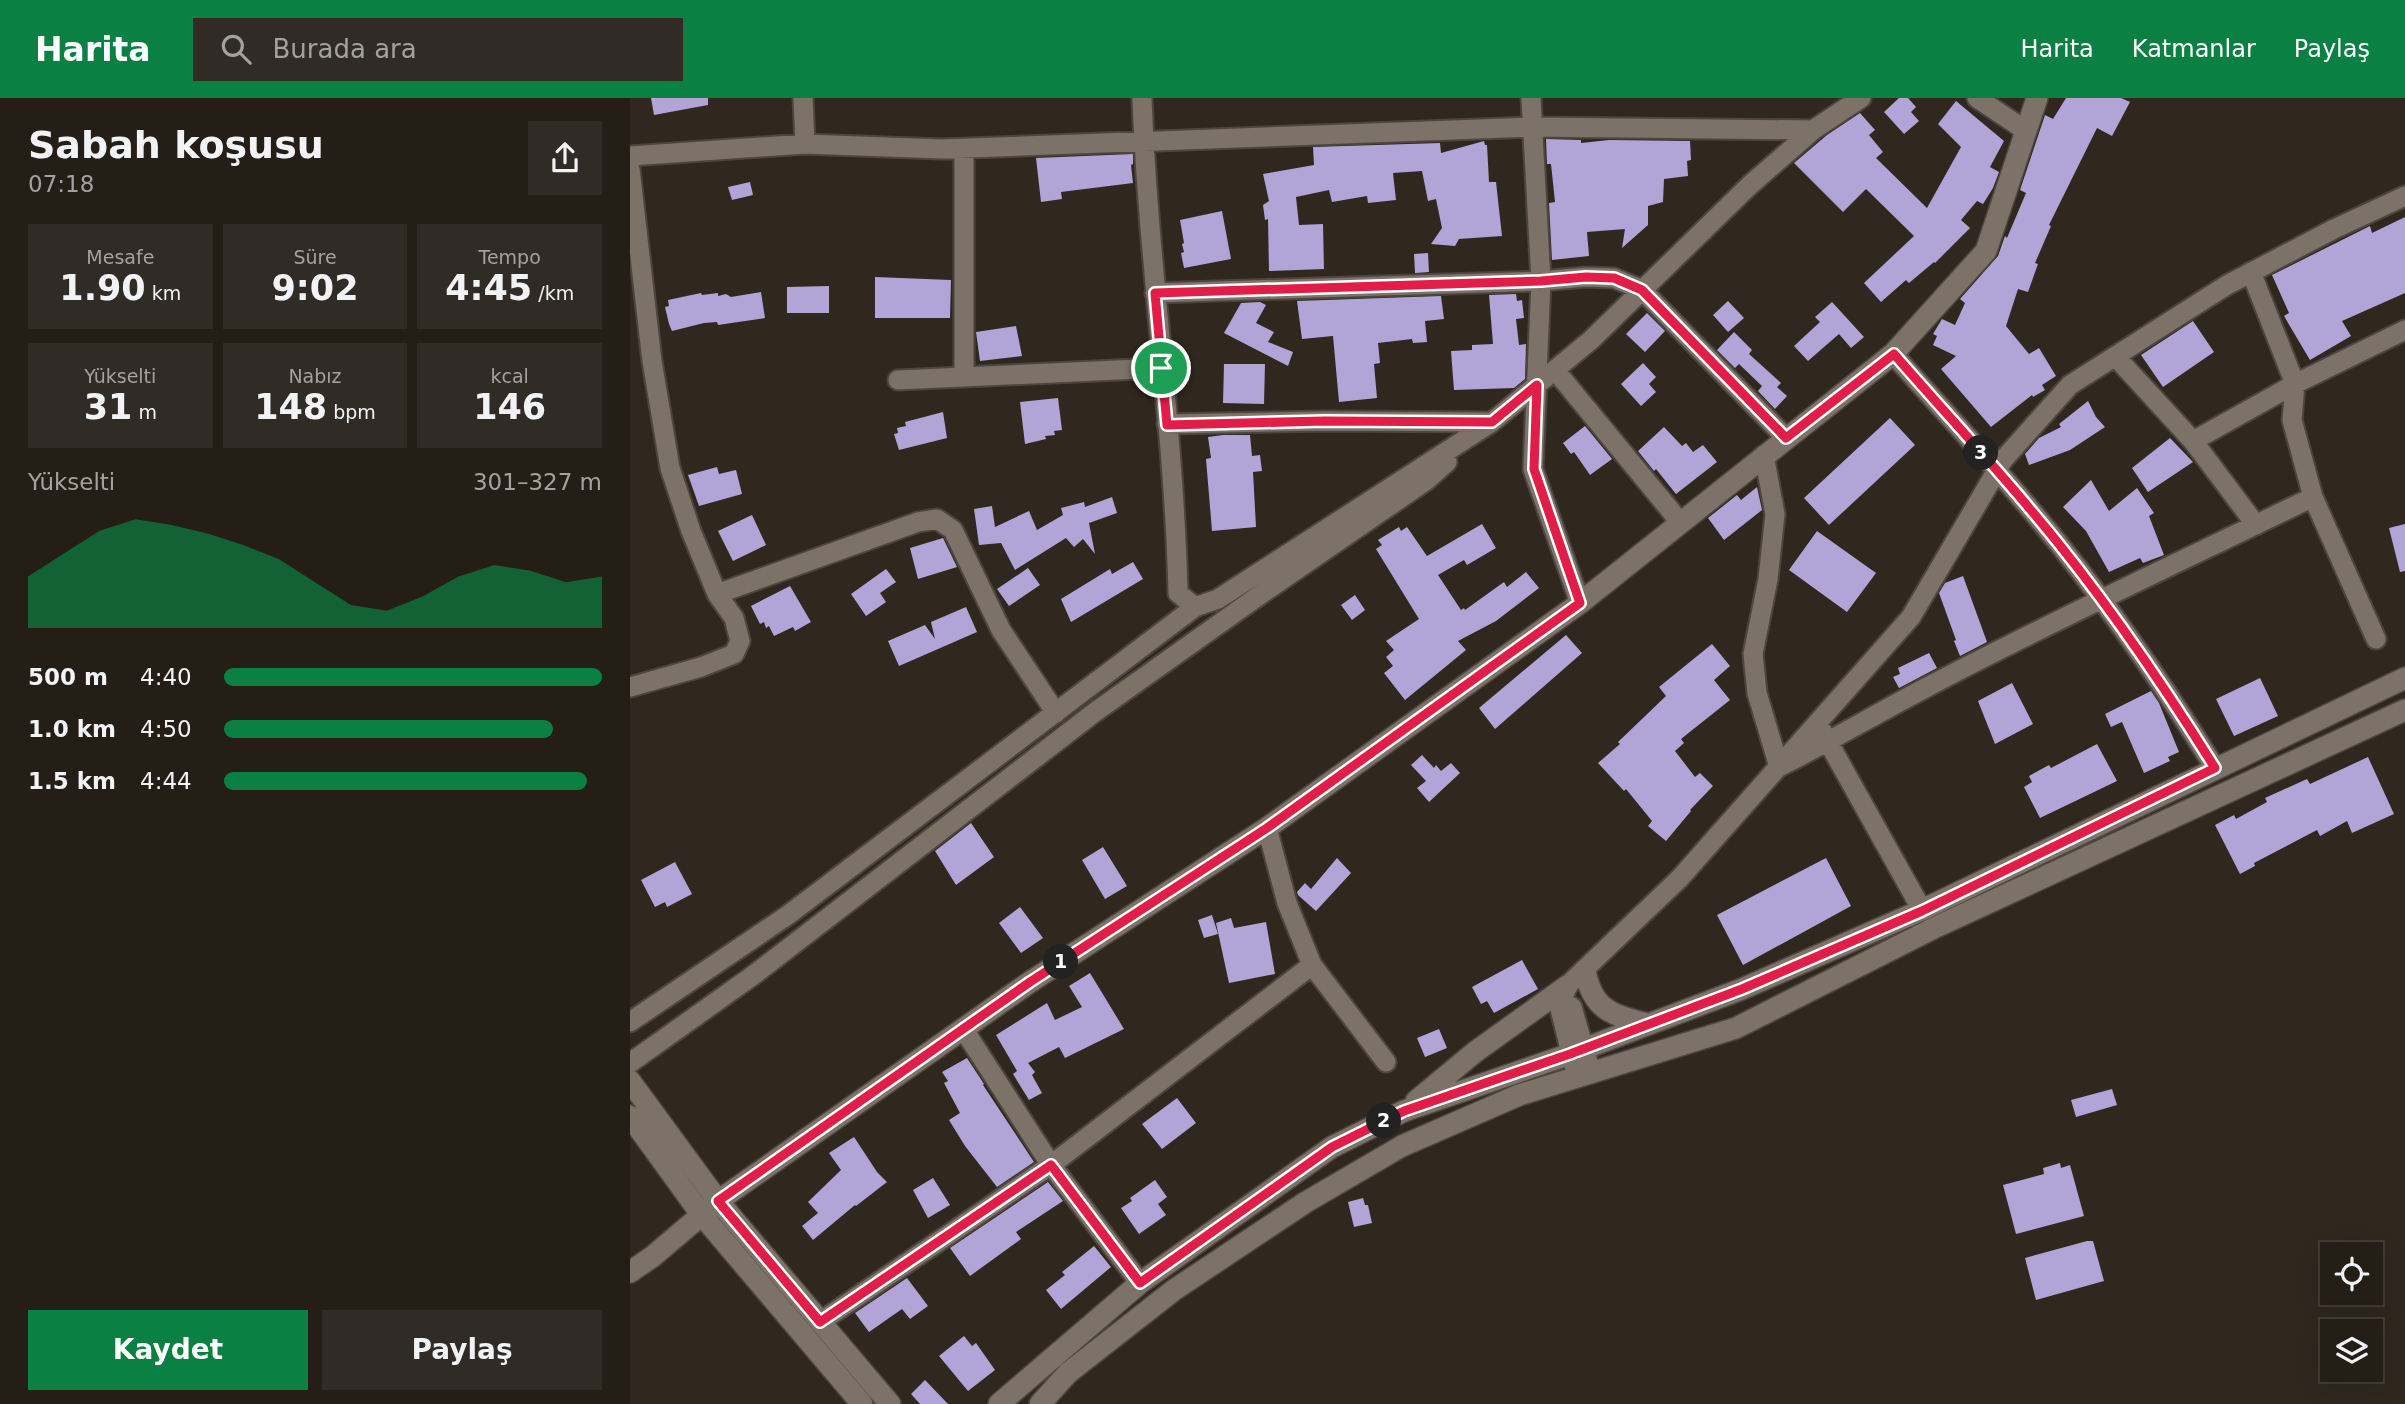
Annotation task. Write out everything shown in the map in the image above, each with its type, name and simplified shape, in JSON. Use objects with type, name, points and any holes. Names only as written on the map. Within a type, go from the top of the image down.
[{"type":"street","points":[[803,98],[805,144]]},
{"type":"street","points":[[1142,98],[1143,144],[1161,368],[1177,531],[1178,593],[1195,607]]},
{"type":"street","points":[[1531,98],[1541,281],[1534,469],[1580,603]]},
{"type":"street","points":[[630,1063],[765,965],[1095,712],[1427,480],[1591,340],[1750,185],[1814,130],[1861,98]]},
{"type":"street","points":[[1977,98],[2025,130]]},
{"type":"street","points":[[630,1272],[710,1208],[1030,982],[1267,828],[1580,603],[1894,354],[1986,251],[2037,98]]},
{"type":"street","points":[[630,156],[805,144],[964,149],[1534,127],[1814,130]]},
{"type":"street","points":[[964,149],[964,377]]},
{"type":"street","points":[[630,169],[652,360],[670,468],[691,531],[717,594],[734,618],[740,641],[734,654],[701,667],[630,687]]},
{"type":"street","points":[[1404,1111],[1475,1052],[1567,986],[1680,878],[1911,617],[2003,460],[2070,385],[2251,272],[2405,196]]},
{"type":"street","points":[[2251,272],[2295,384],[2292,420],[2313,498],[2376,639]]},
{"type":"street","points":[[1155,293],[1614,278],[1642,290],[1786,438]]},
{"type":"street","points":[[2193,441],[2295,384],[2405,330]]},
{"type":"street","points":[[1894,354],[2031,509],[2101,598],[2176,705],[2215,768]]},
{"type":"street","points":[[2115,356],[2193,441],[2256,525]]},
{"type":"street","points":[[898,380],[1161,368]]},
{"type":"street","points":[[1555,370],[1680,522]]},
{"type":"street","points":[[1167,425],[1324,421],[1492,422]]},
{"type":"street","points":[[630,1021],[788,915],[1195,607],[1218,598],[1492,422]]},
{"type":"street","points":[[1764,455],[1775,514],[1768,579],[1754,654],[1757,693],[1779,766]]},
{"type":"street","points":[[1779,766],[2101,598],[2313,498]]},
{"type":"street","points":[[717,594],[918,522],[937,519],[953,530],[1001,630],[1056,713]]},
{"type":"street","points":[[999,1404],[1140,1283],[1332,1147],[1404,1111],[1742,989],[1922,911],[2405,678]]},
{"type":"street","points":[[1040,1404],[1069,1373],[1174,1290],[1306,1202],[1402,1146],[1519,1095],[1736,1028],[1936,927],[2405,710]]},
{"type":"street","points":[[1818,722],[1922,911]]},
{"type":"street","points":[[1267,828],[1287,904],[1312,965],[1386,1062]]},
{"type":"street","points":[[820,1322],[1051,1165],[1312,965]]},
{"type":"street","points":[[1585,970],[1588,987],[1614,1016],[1648,1024]]},
{"type":"street","points":[[1567,986],[1560,1009],[1584,1075]]},
{"type":"street","points":[[964,1030],[1051,1165],[1140,1283]]},
{"type":"street","points":[[630,1081],[710,1208],[862,1404]]},
{"type":"street","points":[[630,1116],[710,1208],[820,1322],[890,1404]]},
{"type":"building","points":[[651,98],[708,98],[708,105],[654,115]]},
{"type":"building","points":[[1899,98],[1908,98],[1916,107],[1911,112],[1919,121],[1904,134],[1884,112]]},
{"type":"building","points":[[2066,98],[2121,98],[2130,102],[2112,136],[2097,128],[2049,225],[2051,226],[2035,263],[2038,264],[2028,292],[2018,289],[2006,326],[2029,354],[2039,348],[2056,376],[2042,385],[2045,390],[2033,397],[2032,395],[1991,427],[1941,369],[1956,356],[1933,345],[1937,336],[1933,334],[1942,319],[1955,325],[1965,303],[1960,299],[1998,256],[2026,193],[2020,190],[2045,115],[2053,119]]},
{"type":"building","points":[[1956,101],[2004,141],[1990,167],[1999,172],[1983,204],[1977,201],[1961,220],[1970,228],[1935,263],[1909,283],[1906,280],[1881,302],[1864,283],[1914,236],[1866,189],[1843,212],[1794,163],[1827,135],[1860,113],[1875,130],[1869,135],[1883,152],[1876,158],[1927,208],[1961,147],[1938,124]]},
{"type":"building","points":[[1546,139],[1581,140],[1581,143],[1609,140],[1690,141],[1688,176],[1664,179],[1663,202],[1648,206],[1648,225],[1622,248],[1625,229],[1587,232],[1589,256],[1552,260],[1549,203],[1555,202],[1551,164],[1547,164]]},
{"type":"building","points":[[1484,141],[1487,145],[1489,182],[1496,182],[1502,236],[1459,239],[1455,246],[1431,244],[1442,228],[1436,199],[1428,201],[1422,171],[1393,173],[1396,200],[1368,203],[1367,196],[1332,202],[1329,190],[1296,197],[1299,225],[1323,224],[1324,269],[1269,271],[1268,219],[1265,220],[1263,205],[1269,201],[1263,174],[1314,165],[1313,147],[1440,143],[1441,153]]},
{"type":"building","points":[[1133,154],[1133,183],[1061,192],[1062,199],[1041,202],[1036,158]]},
{"type":"building","points":[[750,182],[753,195],[732,200],[728,187]]},
{"type":"building","points":[[1222,211],[1231,259],[1184,268],[1180,220]]},
{"type":"building","points":[[2405,217],[2405,293],[2342,321],[2351,336],[2310,360],[2284,316],[2289,313],[2272,275],[2370,226],[2372,233]]},
{"type":"building","points":[[1428,253],[1429,272],[1415,273],[1414,254]]},
{"type":"building","points":[[875,277],[951,280],[950,318],[875,318]]},
{"type":"building","points":[[829,286],[829,313],[787,313],[787,287]]},
{"type":"building","points":[[761,292],[765,318],[718,325],[717,322],[704,323],[672,331],[669,324],[665,307],[669,306],[668,300],[701,293],[718,293],[718,296],[726,294],[731,297]]},
{"type":"building","points":[[1516,294],[1517,301],[1522,300],[1524,318],[1516,319],[1519,345],[1526,344],[1525,379],[1514,388],[1454,390],[1451,351],[1472,350],[1472,345],[1493,344],[1489,295]]},
{"type":"building","points":[[1441,296],[1444,319],[1425,321],[1427,342],[1413,343],[1412,339],[1378,343],[1380,363],[1374,364],[1377,398],[1339,402],[1333,336],[1302,339],[1297,301]]},
{"type":"building","points":[[1728,301],[1744,318],[1728,332],[1713,315]]},
{"type":"building","points":[[1260,302],[1266,305],[1256,323],[1274,332],[1268,342],[1293,352],[1288,366],[1224,333],[1241,303]]},
{"type":"building","points":[[1832,302],[1864,337],[1851,348],[1839,334],[1808,361],[1794,346],[1820,322],[1815,317]]},
{"type":"building","points":[[1647,313],[1665,331],[1645,352],[1626,334]]},
{"type":"building","points":[[2193,321],[2214,352],[2163,387],[2141,355]]},
{"type":"building","points":[[1016,326],[1022,356],[980,361],[976,332]]},
{"type":"building","points":[[1734,332],[1752,350],[1749,354],[1781,383],[1777,387],[1787,396],[1775,409],[1758,391],[1762,386],[1739,364],[1735,368],[1717,350]]},
{"type":"building","points":[[1643,363],[1656,377],[1649,384],[1656,392],[1641,406],[1621,384]]},
{"type":"building","points":[[1224,364],[1265,364],[1264,404],[1223,403]]},
{"type":"building","points":[[1058,398],[1062,430],[1054,431],[1055,435],[1045,436],[1046,439],[1025,444],[1020,402]]},
{"type":"building","points":[[2088,401],[2105,427],[2070,450],[2029,465],[2025,454],[2039,438],[2061,427],[2059,424]]},
{"type":"building","points":[[943,412],[947,438],[899,450],[894,434],[898,433],[897,428],[906,426],[905,422]]},
{"type":"building","points":[[1890,418],[1915,445],[1829,525],[1804,498]]},
{"type":"building","points":[[1585,426],[1612,459],[1590,475],[1574,452],[1571,454],[1563,443]]},
{"type":"building","points":[[1664,427],[1682,446],[1686,443],[1693,452],[1703,445],[1717,462],[1676,494],[1638,451]]},
{"type":"building","points":[[1250,435],[1252,456],[1260,455],[1262,471],[1253,472],[1256,527],[1212,531],[1206,459],[1211,458],[1208,437]]},
{"type":"building","points":[[2170,438],[2193,462],[2148,492],[2132,468]]},
{"type":"building","points":[[717,467],[719,474],[736,470],[742,494],[699,506],[688,475]]},
{"type":"building","points":[[2091,480],[2109,511],[2137,488],[2154,513],[2149,516],[2164,555],[2143,563],[2140,558],[2109,572],[2086,531],[2063,507]]},
{"type":"building","points":[[1757,487],[1762,510],[1724,540],[1708,518],[1737,495],[1741,500]]},
{"type":"building","points":[[1112,497],[1117,513],[1089,523],[1095,554],[1083,539],[1074,547],[1066,538],[1015,570],[1001,543],[979,545],[974,509],[992,506],[995,527],[1029,511],[1037,530],[1063,515],[1061,508],[1084,502],[1085,507]]},
{"type":"building","points":[[752,515],[766,545],[733,561],[718,531]]},
{"type":"building","points":[[1482,524],[1496,548],[1467,565],[1464,560],[1438,575],[1461,610],[1465,610],[1504,582],[1507,587],[1526,572],[1539,588],[1496,621],[1458,641],[1466,650],[1405,700],[1384,673],[1393,666],[1386,657],[1394,650],[1386,641],[1419,619],[1376,549],[1382,545],[1378,540],[1399,527],[1401,531],[1407,527],[1427,556]]},
{"type":"building","points":[[2405,524],[2405,571],[2400,572],[2389,528]]},
{"type":"building","points":[[1817,531],[1876,573],[1847,612],[1789,570]]},
{"type":"building","points":[[943,538],[957,567],[918,579],[910,548]]},
{"type":"building","points":[[1133,562],[1143,579],[1071,622],[1061,599],[1110,569],[1112,574]]},
{"type":"building","points":[[1028,568],[1040,585],[1009,606],[997,589]]},
{"type":"building","points":[[886,569],[896,582],[880,593],[886,602],[866,616],[851,594]]},
{"type":"building","points":[[1963,576],[1987,642],[1960,656],[1939,593],[1945,583]]},
{"type":"building","points":[[790,586],[811,622],[795,631],[793,627],[774,636],[769,626],[766,628],[764,622],[760,624],[751,606]]},
{"type":"building","points":[[1355,595],[1365,610],[1352,620],[1341,605]]},
{"type":"building","points":[[966,607],[977,632],[899,666],[888,641],[925,625],[935,639],[931,622]]},
{"type":"building","points":[[1566,635],[1582,653],[1495,729],[1479,708]]},
{"type":"building","points":[[1712,644],[1730,666],[1714,680],[1730,700],[1681,739],[1684,743],[1675,751],[1695,777],[1700,773],[1713,786],[1666,841],[1648,826],[1652,821],[1626,789],[1624,791],[1598,763],[1666,696],[1659,687]]},
{"type":"building","points":[[1929,653],[1937,668],[1899,688],[1893,677],[1900,674],[1898,668]]},
{"type":"building","points":[[2260,678],[2278,716],[2234,736],[2216,699]]},
{"type":"building","points":[[2012,683],[2033,724],[1995,744],[1978,701]]},
{"type":"building","points":[[2151,691],[2159,703],[2179,752],[2168,757],[2170,761],[2144,773],[2122,722],[2111,727],[2105,714]]},
{"type":"building","points":[[2097,744],[2117,781],[2040,818],[2024,787],[2032,782],[2029,776],[2049,765],[2051,768]]},
{"type":"building","points":[[1422,755],[1434,768],[1436,765],[1441,771],[1451,763],[1460,773],[1429,802],[1417,788],[1426,781],[1411,765]]},
{"type":"building","points":[[2368,757],[2394,814],[2352,833],[2347,821],[2320,836],[2317,830],[2254,863],[2255,866],[2240,874],[2215,825],[2234,815],[2236,819],[2267,802],[2265,798],[2307,779],[2310,784]]},
{"type":"building","points":[[971,823],[994,857],[956,885],[935,851]]},
{"type":"building","points":[[1103,847],[1127,886],[1105,899],[1082,860]]},
{"type":"building","points":[[1337,858],[1351,873],[1316,911],[1297,892],[1305,883],[1311,889]]},
{"type":"building","points":[[1826,858],[1851,906],[1743,965],[1717,915]]},
{"type":"building","points":[[675,862],[692,894],[667,907],[665,902],[655,907],[641,880]]},
{"type":"building","points":[[1020,907],[1043,938],[1021,953],[999,923]]},
{"type":"building","points":[[1212,915],[1218,934],[1204,938],[1198,920]]},
{"type":"building","points":[[1231,918],[1234,928],[1266,922],[1275,974],[1229,983],[1216,923]]},
{"type":"building","points":[[1522,960],[1538,989],[1494,1013],[1487,1001],[1481,1004],[1472,987]]},
{"type":"building","points":[[1090,973],[1124,1029],[1065,1058],[1059,1047],[1028,1063],[1035,1072],[1032,1075],[1042,1093],[1029,1100],[1013,1074],[1017,1071],[996,1035],[1047,1003],[1055,1020],[1082,1007],[1069,986]]},
{"type":"building","points":[[1439,1029],[1447,1048],[1425,1057],[1417,1038]]},
{"type":"building","points":[[967,1058],[1034,1162],[997,1187],[965,1146],[949,1120],[960,1113],[944,1083],[948,1081],[942,1072]]},
{"type":"building","points":[[2112,1089],[2117,1105],[2076,1117],[2071,1100]]},
{"type":"building","points":[[1177,1098],[1196,1123],[1162,1149],[1142,1124]]},
{"type":"building","points":[[854,1137],[877,1172],[887,1182],[813,1240],[802,1226],[818,1213],[808,1202],[841,1170],[829,1153]]},
{"type":"building","points":[[2060,1163],[2061,1168],[2070,1165],[2084,1216],[2016,1234],[2003,1185],[2044,1174],[2043,1168]]},
{"type":"building","points":[[933,1178],[950,1205],[928,1218],[913,1190]]},
{"type":"building","points":[[1155,1180],[1167,1197],[1158,1204],[1166,1215],[1139,1234],[1121,1208]]},
{"type":"building","points":[[1048,1182],[1063,1201],[1016,1232],[1021,1239],[970,1276],[950,1248]]},
{"type":"building","points":[[1363,1198],[1365,1205],[1368,1205],[1372,1223],[1354,1227],[1348,1202]]},
{"type":"building","points":[[2093,1241],[2104,1281],[2036,1300],[2025,1258]]},
{"type":"building","points":[[1094,1246],[1111,1267],[1061,1309],[1046,1290],[1065,1275],[1062,1272]]},
{"type":"building","points":[[907,1278],[928,1306],[910,1319],[902,1309],[869,1332],[855,1313]]},
{"type":"building","points":[[964,1336],[972,1346],[976,1343],[995,1370],[968,1391],[939,1356]]},
{"type":"building","points":[[925,1380],[948,1404],[920,1404],[911,1394]]},
{"type":"route","points":[[1586,277],[1614,278],[1642,290],[1786,438],[1894,354],[2031,509],[2101,598],[2176,705],[2215,768],[1922,911],[1742,989],[1570,1054],[1404,1111],[1332,1147],[1140,1283],[1051,1165],[820,1322],[718,1201],[1030,982],[1267,828],[1580,603],[1534,469],[1537,385],[1492,422],[1324,421],[1167,425],[1161,368],[1155,293],[1541,281],[1586,277]]}]
